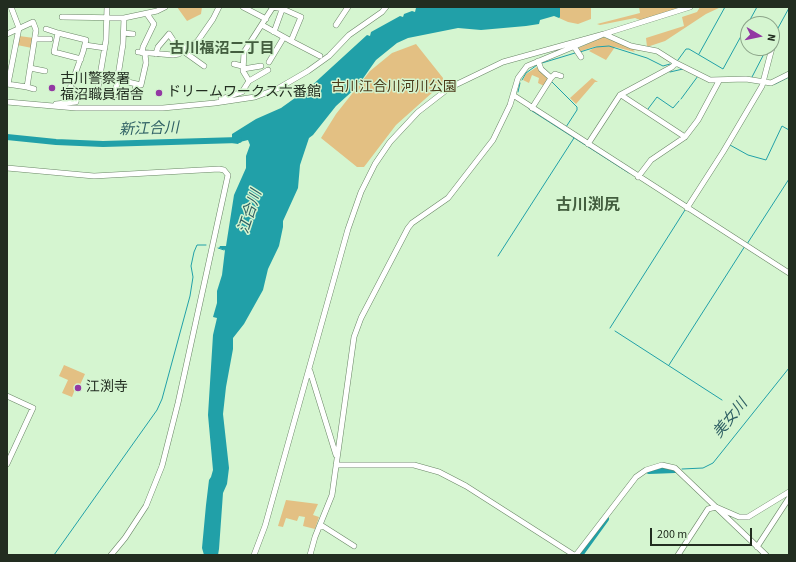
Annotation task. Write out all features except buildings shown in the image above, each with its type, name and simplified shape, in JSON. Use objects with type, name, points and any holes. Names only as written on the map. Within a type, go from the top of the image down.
[{"type":"street","points":[[11,7],[18,28],[7,84],[34,89]]},
{"type":"street","points":[[46,29],[86,40],[81,59],[70,88],[79,91],[97,93],[105,48],[107,7]]},
{"type":"street","points":[[62,17],[124,18],[147,14],[165,7]]},
{"type":"street","points":[[142,53],[173,55],[182,51],[188,46],[193,45],[213,19],[219,7]]},
{"type":"street","points":[[243,7],[266,19]]},
{"type":"street","points":[[336,25],[348,7]]},
{"type":"street","points":[[7,102],[88,109],[156,108],[215,103],[260,95],[297,79],[319,64],[349,35],[382,12],[386,7]]},
{"type":"street","points":[[254,555],[265,526],[348,229],[361,192],[375,164],[397,133],[430,102],[449,88],[503,62],[604,34],[690,7]]},
{"type":"street","points":[[249,81],[242,67],[244,52],[272,8],[283,8],[301,17],[291,41]]},
{"type":"street","points":[[274,32],[283,8]]},
{"type":"street","points":[[134,98],[146,63],[142,53],[143,46],[154,24],[147,14]]},
{"type":"street","points":[[114,95],[124,32],[124,18]]},
{"type":"street","points":[[7,34],[33,22],[36,30],[27,88]]},
{"type":"street","points":[[262,25],[320,56]]},
{"type":"street","points":[[124,32],[133,34]]},
{"type":"street","points":[[58,33],[54,52],[81,59]]},
{"type":"street","points":[[156,54],[158,47],[168,34],[182,51],[204,66]]},
{"type":"street","points":[[310,555],[315,537],[332,495],[352,346],[361,318],[408,228],[412,223],[448,198],[493,140],[513,95],[520,73],[527,66],[577,52],[604,34]]},
{"type":"street","points":[[604,34],[631,46],[657,51],[676,63],[710,80],[775,82],[789,74]]},
{"type":"street","points":[[269,62],[284,37]]},
{"type":"street","points":[[35,39],[50,39]]},
{"type":"street","points":[[85,45],[105,48]]},
{"type":"street","points":[[193,45],[201,51]]},
{"type":"street","points":[[687,208],[723,152],[763,82],[770,56]]},
{"type":"street","points":[[538,63],[551,78]]},
{"type":"street","points":[[588,144],[622,96],[672,67],[676,63]]},
{"type":"street","points":[[234,64],[242,67],[261,66]]},
{"type":"street","points":[[30,68],[45,71]]},
{"type":"street","points":[[215,103],[217,100],[242,92],[243,88],[249,81],[268,70]]},
{"type":"street","points":[[93,74],[147,87]]},
{"type":"street","points":[[532,108],[551,78],[555,74],[561,76]]},
{"type":"street","points":[[638,177],[651,160],[685,137],[698,120],[719,81]]},
{"type":"street","points":[[50,106],[76,102],[79,91]]},
{"type":"street","points":[[513,95],[789,274]]},
{"type":"street","points":[[622,96],[685,137]]},
{"type":"street","points":[[7,168],[94,176],[219,169],[224,170],[228,176],[178,403],[162,466],[142,512],[125,538],[111,555]]},
{"type":"street","points":[[309,370],[337,457]]},
{"type":"street","points":[[7,396],[33,408],[7,464]]},
{"type":"street","points":[[336,465],[414,465],[439,472],[466,486],[575,555],[636,477],[655,466],[668,466],[675,468],[766,555]]},
{"type":"street","points":[[678,555],[708,509],[716,507],[744,518],[789,492]]},
{"type":"street","points":[[757,547],[789,498]]},
{"type":"street","points":[[321,525],[354,546]]},
{"type":"green space","points":[[177,7],[202,7],[201,14],[187,21]]},
{"type":"green space","points":[[560,7],[591,7],[591,19],[578,24],[568,22],[559,18]]},
{"type":"green space","points":[[639,7],[685,7],[640,20],[635,18],[600,25],[597,24],[640,13]]},
{"type":"green space","points":[[700,7],[721,7],[706,14],[665,41],[647,47],[646,38],[684,26],[682,17],[697,12]]},
{"type":"green space","points":[[19,36],[34,38],[32,48],[17,45]]},
{"type":"green space","points":[[603,37],[630,47],[654,51],[671,61],[669,62],[654,52],[633,50],[635,52],[615,47],[606,60],[589,51],[597,46],[578,52],[576,49]]},
{"type":"green space","name":"古川江合川河川公園","points":[[416,44],[443,78],[443,83],[396,125],[364,167],[357,167],[321,138],[336,114],[370,71],[392,53]]},
{"type":"green space","points":[[537,67],[548,78],[544,86],[538,83],[539,78],[532,75],[529,83],[523,80],[526,74]]},
{"type":"green space","points":[[592,78],[598,82],[595,82],[576,104],[570,98]]},
{"type":"green space","points":[[64,365],[85,374],[80,385],[77,384],[72,397],[62,393],[68,380],[59,376]]},
{"type":"green space","points":[[286,500],[318,504],[313,515],[319,517],[315,529],[303,526],[305,517],[299,516],[297,521],[286,518],[283,527],[278,526]]},
{"type":"water","name":"江合川","points":[[560,7],[560,17],[554,16],[540,20],[539,24],[526,26],[481,30],[458,28],[408,38],[397,43],[376,60],[357,87],[336,106],[309,138],[300,165],[298,188],[283,221],[279,246],[268,269],[263,290],[244,324],[233,338],[233,349],[223,414],[229,468],[227,484],[223,493],[219,549],[218,555],[204,555],[202,548],[206,505],[209,480],[213,470],[208,415],[213,335],[217,318],[213,317],[217,303],[217,291],[222,275],[225,250],[219,248],[220,246],[226,246],[234,195],[246,168],[246,156],[250,145],[248,140],[238,144],[232,143],[232,134],[256,119],[281,108],[309,88],[367,35],[370,36],[371,32],[400,16],[403,17],[404,14],[412,11],[415,12],[416,8]]},
{"type":"waterway","points":[[699,54],[725,7]]},
{"type":"waterway","points":[[678,60],[686,49],[689,49],[723,69],[757,7]]},
{"type":"waterway","points":[[780,24],[789,8]]},
{"type":"waterway","points":[[580,52],[596,47],[609,46],[647,58],[663,66],[670,64]]},
{"type":"waterway","points":[[542,63],[575,53]]},
{"type":"waterway","points":[[752,77],[763,56]]},
{"type":"waterway","points":[[522,80],[526,73],[537,65]]},
{"type":"waterway","points":[[670,72],[683,69]]},
{"type":"waterway","points":[[681,99],[698,76]]},
{"type":"waterway","points":[[775,84],[789,77]]},
{"type":"waterway","points":[[552,82],[577,107],[577,110],[566,127]]},
{"type":"waterway","points":[[518,92],[520,83]]},
{"type":"waterway","points":[[648,109],[657,97],[673,108],[679,101]]},
{"type":"waterway","points":[[529,109],[629,173]]},
{"type":"waterway","points":[[730,145],[748,155],[766,160],[782,126],[789,130]]},
{"type":"waterway","name":"新江合川","points":[[7,137],[56,142],[103,144],[239,140]]},
{"type":"waterway","points":[[498,256],[574,138]]},
{"type":"waterway","points":[[747,244],[789,179]]},
{"type":"waterway","points":[[610,328],[685,210]]},
{"type":"waterway","points":[[54,555],[157,410],[162,399],[190,296],[193,277],[191,266],[194,252],[197,245],[206,245]]},
{"type":"waterway","points":[[669,365],[745,246]]},
{"type":"waterway","points":[[218,248],[224,250]]},
{"type":"waterway","points":[[615,331],[722,400]]},
{"type":"waterway","name":"美女川","points":[[682,469],[703,468],[713,463],[789,368]]},
{"type":"waterway","name":"美女川","points":[[649,471],[675,470]]},
{"type":"waterway","name":"美女川","points":[[580,555],[606,519]]},
{"type":"place","name":"古川警察署 福沼職員宿舎","points":[[52,88]]},
{"type":"place","name":"ドリームワークス六番館","points":[[159,93]]},
{"type":"place","name":"江渕寺","points":[[78,388]]},
{"type":"district","name":"古川福沼二丁目","points":[[222,50]]},
{"type":"district","name":"古川渕尻","points":[[588,206]]}]
